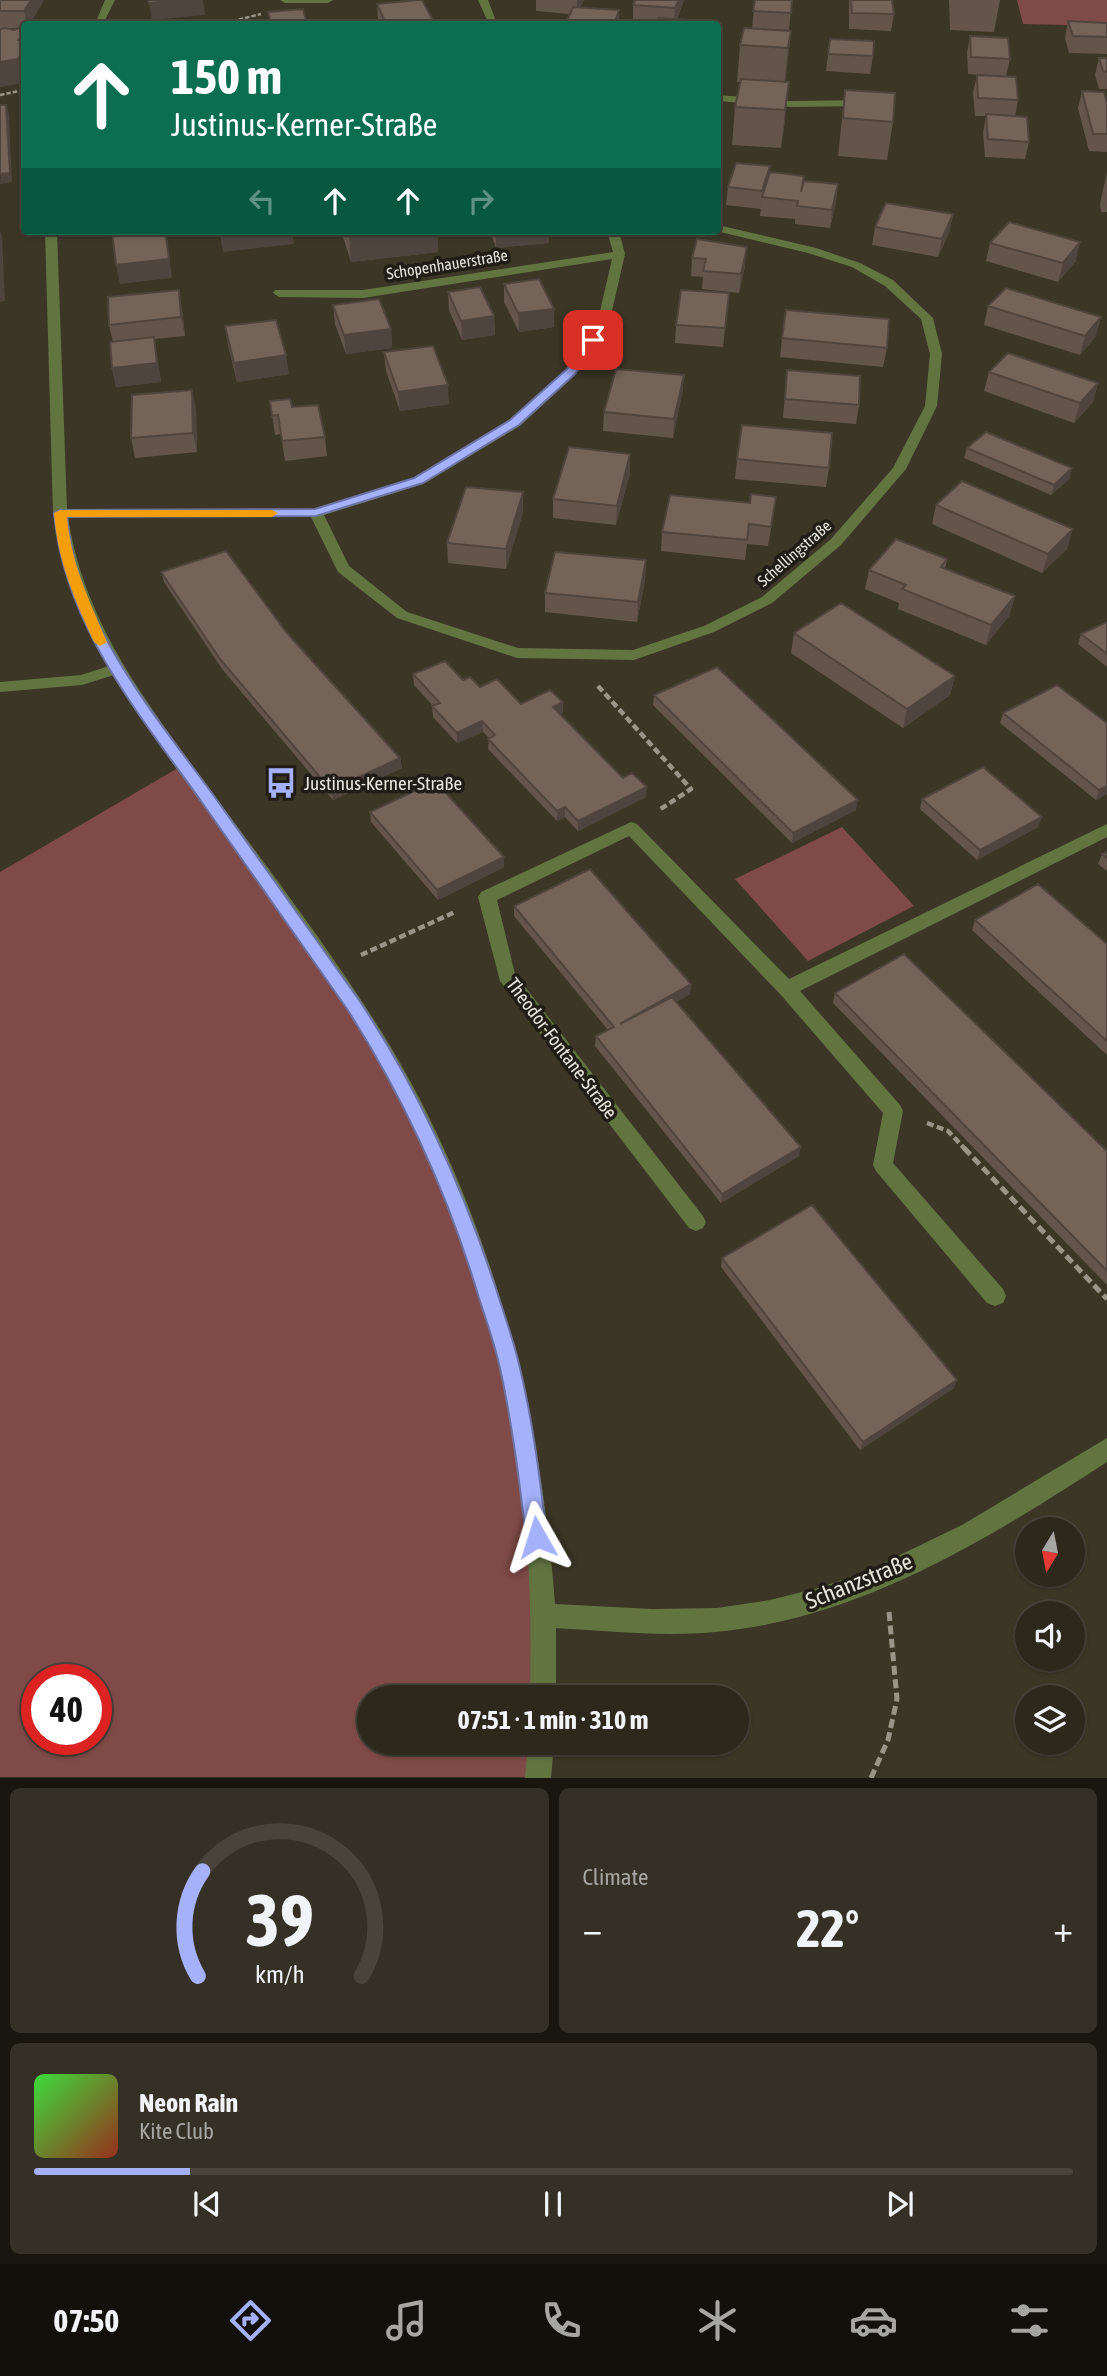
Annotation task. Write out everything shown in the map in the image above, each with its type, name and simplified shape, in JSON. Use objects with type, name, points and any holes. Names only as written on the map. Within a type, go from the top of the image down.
[{"type":"street","points":[[100,21],[110,0]]},
{"type":"street","points":[[285,0],[328,0]]},
{"type":"street","points":[[483,0],[492,21]]},
{"type":"street","points":[[721,98],[791,104],[867,103]]},
{"type":"street","name":"Schellingstraße","points":[[316,513],[343,569],[402,615],[517,653],[635,655],[709,629],[767,600],[836,542],[899,469],[930,406],[936,354],[927,318],[889,283],[856,265],[812,250],[721,229]]},
{"type":"street","points":[[51,235],[60,513],[63,544],[76,588],[115,669],[330,970],[388,1058],[425,1127],[456,1199],[509,1362],[528,1461],[542,1615],[543,1685]]},
{"type":"street","points":[[60,513],[316,513],[418,481],[514,423],[571,372],[603,324],[619,254],[614,235]]},
{"type":"street","name":"Schopenhauerstraße","points":[[278,293],[363,294],[619,254]]},
{"type":"street","points":[[0,688],[82,680],[115,669]]},
{"type":"street","points":[[487,897],[631,828],[787,989],[893,1111],[883,1165],[995,1296]]},
{"type":"street","points":[[787,989],[1107,830]]},
{"type":"street","name":"Theodor-Fontane-Straße","points":[[487,897],[506,976],[696,1222]]},
{"type":"street","name":"Schanzstraße","points":[[542,1615],[716,1620],[760,1614],[835,1596],[984,1524],[1107,1449]]},
{"type":"street","points":[[538,1777],[540,1755]]},
{"type":"path","points":[[224,21],[268,10]]},
{"type":"path","points":[[0,95],[21,91]]},
{"type":"path","points":[[569,654],[691,789],[654,814]]},
{"type":"path","points":[[330,970],[487,897]]},
{"type":"path","points":[[893,1111],[948,1131],[1107,1299]]},
{"type":"path","points":[[871,1777],[888,1740],[897,1699],[889,1613],[880,1576]]},
{"type":"shaded area","points":[[1017,0],[1107,0],[1107,26],[1023,24]]},
{"type":"shaded area","points":[[183,765],[329,970],[425,1127],[509,1362],[542,1685],[357,1685],[357,1755],[540,1755],[538,1777],[0,1777],[0,872]]},
{"type":"shaded area","points":[[842,827],[914,906],[808,961],[735,879]]},
{"type":"building","points":[[0,0],[31,0],[24,11],[0,11]]},
{"type":"building","points":[[148,0],[183,0],[149,3]]},
{"type":"building","points":[[422,0],[433,21],[385,21],[377,4]]},
{"type":"building","points":[[635,0],[679,0],[675,8],[633,5]]},
{"type":"building","points":[[755,0],[792,0],[791,13],[753,11]]},
{"type":"building","points":[[851,0],[892,0],[894,14],[852,13]]},
{"type":"building","points":[[573,7],[619,10],[615,21],[567,21]]},
{"type":"building","points":[[303,9],[306,21],[270,21],[268,12]]},
{"type":"building","points":[[658,18],[704,21],[656,21]]},
{"type":"building","points":[[1068,21],[1107,23],[1107,37],[1073,36]]},
{"type":"building","points":[[21,27],[21,55],[18,59],[0,62],[0,29]]},
{"type":"building","points":[[744,28],[791,31],[788,48],[740,45]]},
{"type":"building","points":[[970,36],[1008,38],[1010,59],[971,57]]},
{"type":"building","points":[[830,39],[874,41],[873,56],[828,54]]},
{"type":"building","points":[[1099,58],[1107,58],[1107,72],[1103,71]]},
{"type":"building","points":[[977,75],[1016,77],[1018,100],[978,98]]},
{"type":"building","points":[[741,79],[789,82],[785,110],[735,107]]},
{"type":"building","points":[[845,90],[895,93],[893,122],[843,118]]},
{"type":"building","points":[[1082,91],[1104,92],[1107,103],[1107,134],[1093,134]]},
{"type":"building","points":[[0,105],[6,105],[10,173],[0,174]]},
{"type":"building","points":[[986,114],[1027,117],[1029,142],[988,139]]},
{"type":"building","points":[[736,163],[770,166],[762,191],[728,187]]},
{"type":"building","points":[[770,172],[804,176],[801,192],[804,181],[838,184],[832,210],[797,206],[798,201],[762,197]]},
{"type":"building","points":[[886,203],[953,214],[942,239],[875,227]]},
{"type":"building","points":[[1009,222],[1080,242],[1063,263],[990,243]]},
{"type":"building","points":[[112,235],[166,235],[169,259],[116,265]]},
{"type":"building","points":[[697,239],[747,247],[741,274],[703,271],[706,259],[692,258]]},
{"type":"building","points":[[0,251],[2,292],[0,292]]},
{"type":"building","points":[[539,279],[554,309],[518,313],[504,284]]},
{"type":"building","points":[[480,287],[494,316],[461,321],[448,292]]},
{"type":"building","points":[[1006,288],[1101,317],[1085,336],[988,306]]},
{"type":"building","points":[[179,290],[181,317],[109,325],[108,297]]},
{"type":"building","points":[[681,290],[729,293],[725,328],[676,325]]},
{"type":"building","points":[[379,299],[391,329],[344,335],[333,305]]},
{"type":"building","points":[[786,310],[889,319],[887,348],[782,338]]},
{"type":"building","points":[[276,320],[286,355],[234,363],[225,326]]},
{"type":"building","points":[[154,337],[157,363],[112,368],[110,342]]},
{"type":"building","points":[[433,346],[448,385],[398,392],[384,352]]},
{"type":"building","points":[[1008,353],[1098,383],[1080,403],[989,372]]},
{"type":"building","points":[[616,369],[684,375],[674,419],[604,412]]},
{"type":"building","points":[[787,370],[860,376],[859,405],[785,399]]},
{"type":"building","points":[[192,390],[193,433],[131,438],[132,395]]},
{"type":"building","points":[[290,399],[292,407],[318,405],[325,437],[282,441],[278,415],[272,416],[270,401]]},
{"type":"building","points":[[742,425],[832,433],[829,468],[737,459]]},
{"type":"building","points":[[986,432],[1072,468],[1054,485],[967,448]]},
{"type":"building","points":[[569,447],[630,454],[617,506],[553,499]]},
{"type":"building","points":[[962,481],[1073,529],[1048,554],[936,505]]},
{"type":"building","points":[[466,487],[523,492],[506,549],[447,543]]},
{"type":"building","points":[[751,494],[776,497],[771,527],[749,524],[747,540],[662,532],[670,495],[750,503]]},
{"type":"building","points":[[896,539],[947,559],[941,567],[1015,596],[991,625],[902,589],[906,585],[869,570]]},
{"type":"building","points":[[226,551],[287,633],[400,758],[331,790],[220,659],[161,572]]},
{"type":"building","points":[[555,552],[646,560],[638,602],[545,593]]},
{"type":"building","points":[[841,603],[955,676],[907,709],[794,633]]},
{"type":"building","points":[[1107,622],[1107,654],[1081,634]]},
{"type":"building","points":[[445,661],[463,680],[470,677],[480,687],[497,679],[521,704],[550,690],[563,702],[553,707],[623,778],[632,773],[647,787],[578,821],[565,807],[557,811],[488,739],[495,735],[482,721],[457,733],[432,706],[440,703],[413,674]]},
{"type":"building","points":[[717,667],[858,800],[793,833],[654,695]]},
{"type":"building","points":[[1057,685],[1107,723],[1107,786],[1099,790],[1003,713]]},
{"type":"building","points":[[983,767],[1042,817],[980,850],[922,799]]},
{"type":"building","points":[[435,781],[504,857],[437,890],[370,812]]},
{"type":"building","points":[[590,869],[691,984],[620,1024],[672,997],[801,1147],[722,1194],[596,1036],[614,1027],[514,906]]},
{"type":"building","points":[[1038,884],[1107,944],[1107,1041],[975,920]]},
{"type":"building","points":[[904,954],[1107,1151],[1107,1271],[835,993]]},
{"type":"building","points":[[812,1205],[957,1380],[863,1442],[722,1258]]},
{"type":"slow traffic","points":[[100,642],[71,575],[63,544],[60,513],[272,513]]},
{"type":"place","name":"Justinus-Kerner-Straße","points":[[281,783]]},
{"type":"route","points":[[537,1537],[528,1461],[509,1362],[456,1199],[425,1127],[388,1058],[353,1005],[115,669],[71,575],[63,544],[60,513],[316,513],[418,481],[514,423],[571,372],[593,340]]}]
